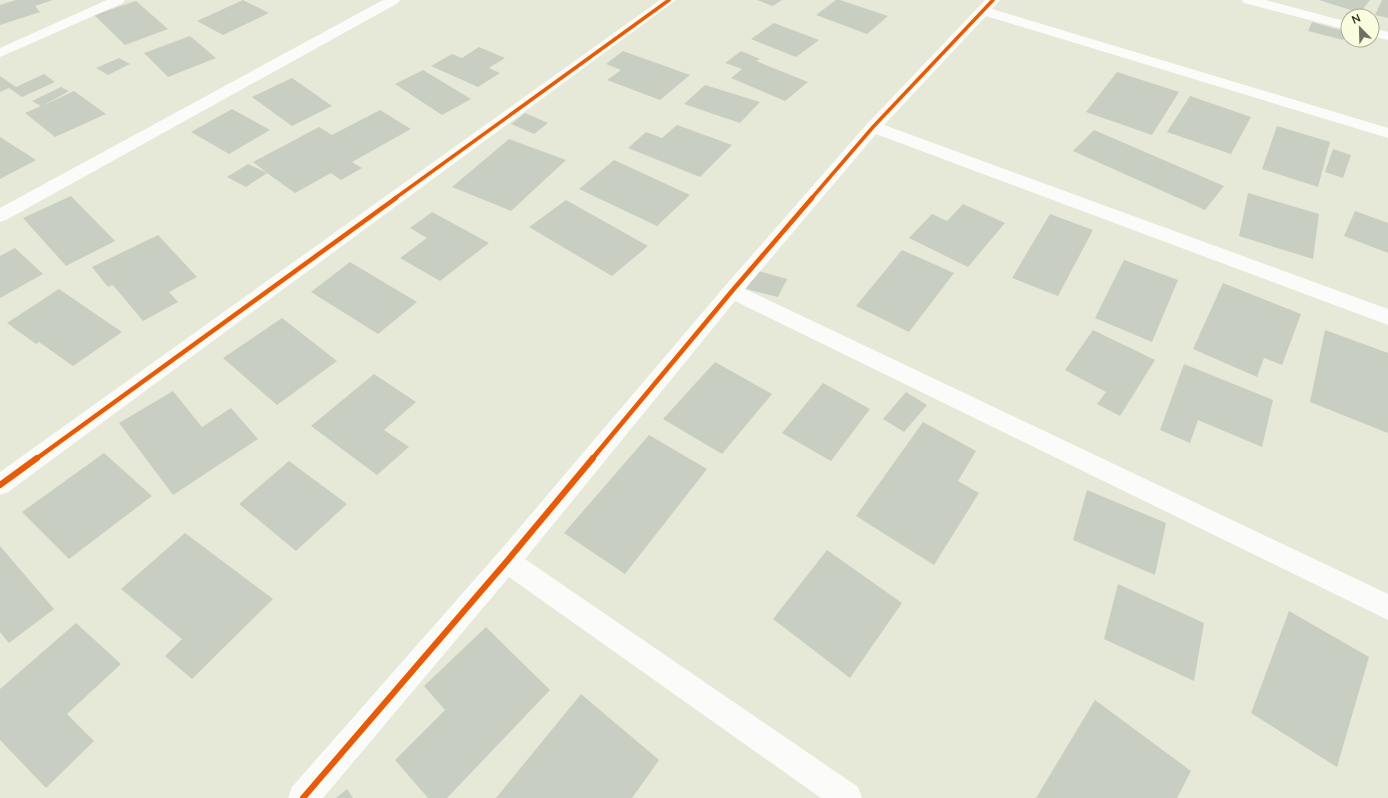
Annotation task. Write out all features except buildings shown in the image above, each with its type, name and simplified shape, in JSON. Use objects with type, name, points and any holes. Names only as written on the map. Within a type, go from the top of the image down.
[{"type":"street","points":[[0,216],[393,0]]},
{"type":"street","points":[[0,485],[669,0]]},
{"type":"street","points":[[1249,0],[1340,24]]},
{"type":"street","points":[[0,53],[113,1]]},
{"type":"street","points":[[303,798],[507,561],[732,291],[873,126],[989,5],[1388,133]]},
{"type":"street","points":[[873,126],[1388,317]]},
{"type":"street","points":[[732,291],[1388,607]]},
{"type":"street","points":[[507,561],[847,798]]},
{"type":"cycle path","points":[[0,485],[669,0]]},
{"type":"cycle path","points":[[303,798],[507,561],[732,291],[873,127],[993,0]]}]
